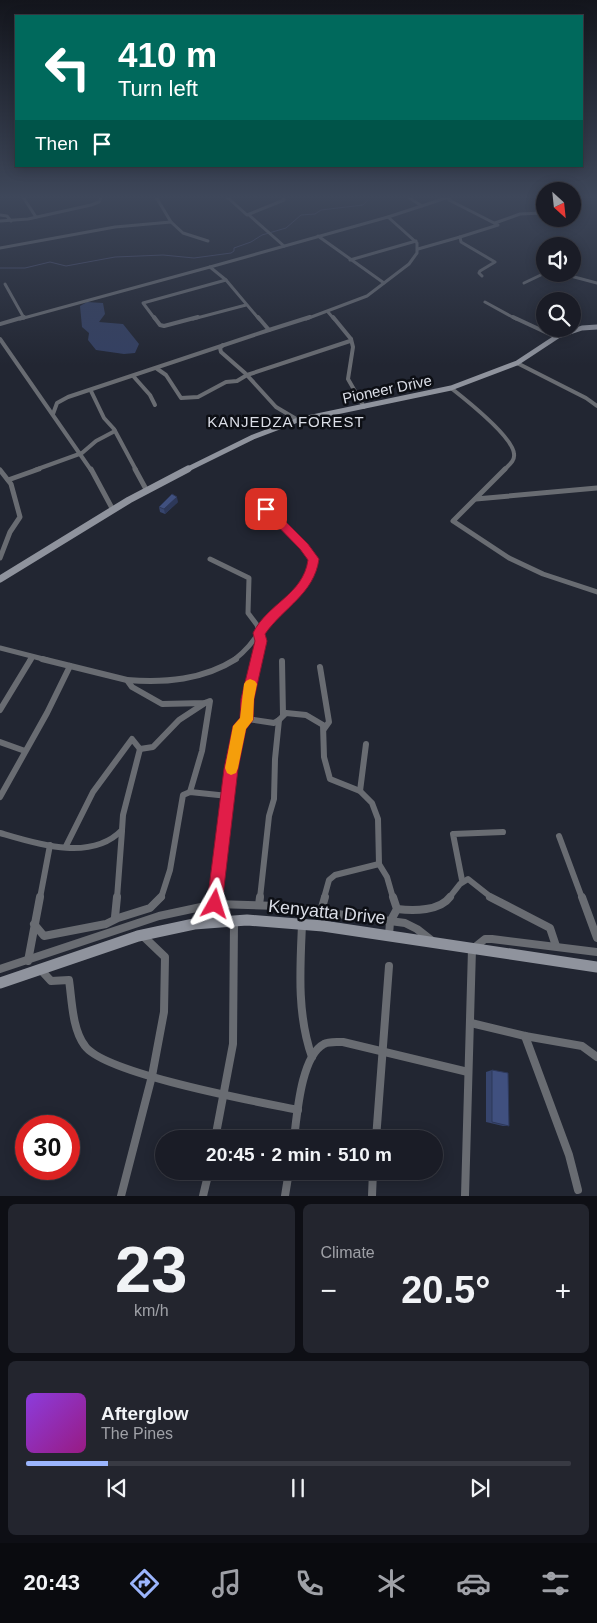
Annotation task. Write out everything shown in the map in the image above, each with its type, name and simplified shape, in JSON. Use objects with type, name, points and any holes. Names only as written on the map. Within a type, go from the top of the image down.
[{"type":"street","points":[[0,324],[260,253]]},
{"type":"street","points":[[340,253],[384,283]]},
{"type":"street","points":[[350,260],[375,253]]},
{"type":"street","points":[[53,414],[57,404],[63,400],[223,345],[328,312],[363,298],[410,264],[416,253]]},
{"type":"street","points":[[480,253],[495,262],[480,271],[479,273],[482,276]]},
{"type":"street","points":[[210,267],[226,280],[269,330]]},
{"type":"street","points":[[524,283],[536,277]]},
{"type":"street","points":[[581,279],[597,283]]},
{"type":"street","points":[[226,280],[143,303],[160,325],[164,326],[246,305]]},
{"type":"street","points":[[5,284],[24,318]]},
{"type":"street","points":[[486,302],[536,328]]},
{"type":"street","points":[[328,312],[351,339],[353,347],[348,379],[364,407]]},
{"type":"street","name":"Pioneer Drive","points":[[581,328],[597,327]]},
{"type":"street","name":"Pioneer Drive","points":[[0,579],[113,510],[253,437],[298,420],[451,388],[517,363],[556,337]]},
{"type":"street","points":[[0,339],[97,478],[113,510]]},
{"type":"street","points":[[156,368],[166,375],[175,391],[182,398],[203,395],[216,390],[226,382],[237,381],[247,375],[351,339]]},
{"type":"street","points":[[223,345],[220,348],[221,352],[247,375],[264,396],[285,416],[298,420]]},
{"type":"street","points":[[517,363],[586,398],[597,406]]},
{"type":"street","points":[[134,377],[150,395],[155,405]]},
{"type":"street","points":[[451,388],[490,422],[506,440],[514,453],[513,461],[452,521],[509,558],[543,574],[597,592]]},
{"type":"street","points":[[91,391],[104,418],[115,431],[147,491]]},
{"type":"street","points":[[8,480],[79,453],[115,431]]},
{"type":"street","points":[[0,470],[3,471],[8,480],[20,516],[10,532],[0,558]]},
{"type":"street","points":[[475,499],[597,488]]},
{"type":"street","points":[[0,648],[127,680],[146,682],[198,677],[225,666],[248,650],[270,619],[304,586],[312,573],[313,559],[304,546],[260,504]]},
{"type":"street","points":[[210,559],[249,578],[248,613],[257,625],[261,641],[247,699],[246,720]]},
{"type":"street","points":[[0,710],[32,657]]},
{"type":"street","points":[[259,905],[269,816],[274,799],[275,759],[281,718],[282,661]]},
{"type":"street","points":[[0,797],[70,666]]},
{"type":"street","points":[[320,667],[329,722],[324,729]]},
{"type":"street","points":[[127,680],[132,687],[162,704],[205,703],[210,701],[202,751],[190,792]]},
{"type":"street","points":[[140,749],[153,747],[179,720],[205,703]]},
{"type":"street","points":[[215,904],[228,796],[240,726],[246,720],[252,719],[274,723],[291,713],[316,718],[323,725],[324,757],[330,778],[360,791],[372,803],[378,819],[379,864],[387,877],[397,909],[390,922],[389,936]]},
{"type":"street","points":[[66,846],[101,780],[132,740],[140,749]]},
{"type":"street","points":[[0,742],[26,751]]},
{"type":"street","points":[[360,791],[366,744]]},
{"type":"street","points":[[114,917],[125,806],[140,749]]},
{"type":"street","points":[[34,924],[44,936],[77,928],[106,924],[114,917],[144,911],[156,904],[165,889],[182,797],[190,792],[228,796]]},
{"type":"street","points":[[0,833],[26,841],[50,845],[97,846],[109,842],[122,830]]},
{"type":"street","points":[[462,880],[453,834],[503,832]]},
{"type":"street","points":[[559,836],[597,938]]},
{"type":"street","points":[[28,961],[50,845]]},
{"type":"street","points":[[321,911],[329,880],[335,874],[379,864]]},
{"type":"street","points":[[397,909],[406,910],[441,906],[446,903],[462,880],[468,879],[490,897],[546,925],[552,932],[556,946]]},
{"type":"street","points":[[0,968],[28,961],[159,916],[215,904],[259,905],[321,911],[405,923],[417,929],[433,942]]},
{"type":"street","name":"Kenyatta Drive","points":[[0,983],[142,935],[221,921],[273,921],[473,947],[597,967]]},
{"type":"street","points":[[218,1130],[233,1044],[234,921]]},
{"type":"street","points":[[302,925],[300,983],[306,1040],[312,1057]]},
{"type":"street","points":[[121,1196],[152,1076],[164,1012],[165,957],[162,952],[149,944],[142,935]]},
{"type":"street","points":[[465,1196],[473,947],[485,940],[492,939],[597,952]]},
{"type":"street","points":[[377,1130],[389,966]]},
{"type":"street","points":[[40,968],[51,980],[69,980],[78,1027],[85,1047],[95,1056],[152,1076],[225,1095],[298,1110]]},
{"type":"street","points":[[471,1023],[525,1036],[582,1046],[597,1056]]},
{"type":"street","points":[[525,1036],[568,1155],[578,1190]]},
{"type":"street","points":[[295,1130],[307,1070],[312,1057],[324,1044],[333,1041],[382,1050],[468,1072]]},
{"type":"street","points":[[204,1196],[207,1180]]},
{"type":"street","points":[[285,1196],[288,1180]]},
{"type":"street","points":[[372,1196],[373,1180]]},
{"type":"shaded area","points":[[87,302],[103,303],[105,314],[99,322],[123,324],[139,344],[135,353],[124,354],[96,350],[88,340],[89,333],[82,327],[80,306]]},
{"type":"building","points":[[172,494],[177,497],[164,509],[159,507]]},
{"type":"building","points":[[492,1070],[508,1073],[509,1126],[492,1122]]},
{"type":"waterway","points":[[0,268],[25,268],[50,262],[66,266],[115,257],[163,255],[194,258],[231,253]]},
{"type":"slow traffic","points":[[231,768],[240,726],[246,720],[250,684]]},
{"type":"district","name":"KANJEDZA FOREST","points":[[286,421]]},
{"type":"route","points":[[215,904],[231,769],[240,726],[246,720],[247,699],[257,664],[256,657],[261,641],[259,633],[270,619],[304,586],[312,573],[313,559],[304,546],[266,509]]}]
